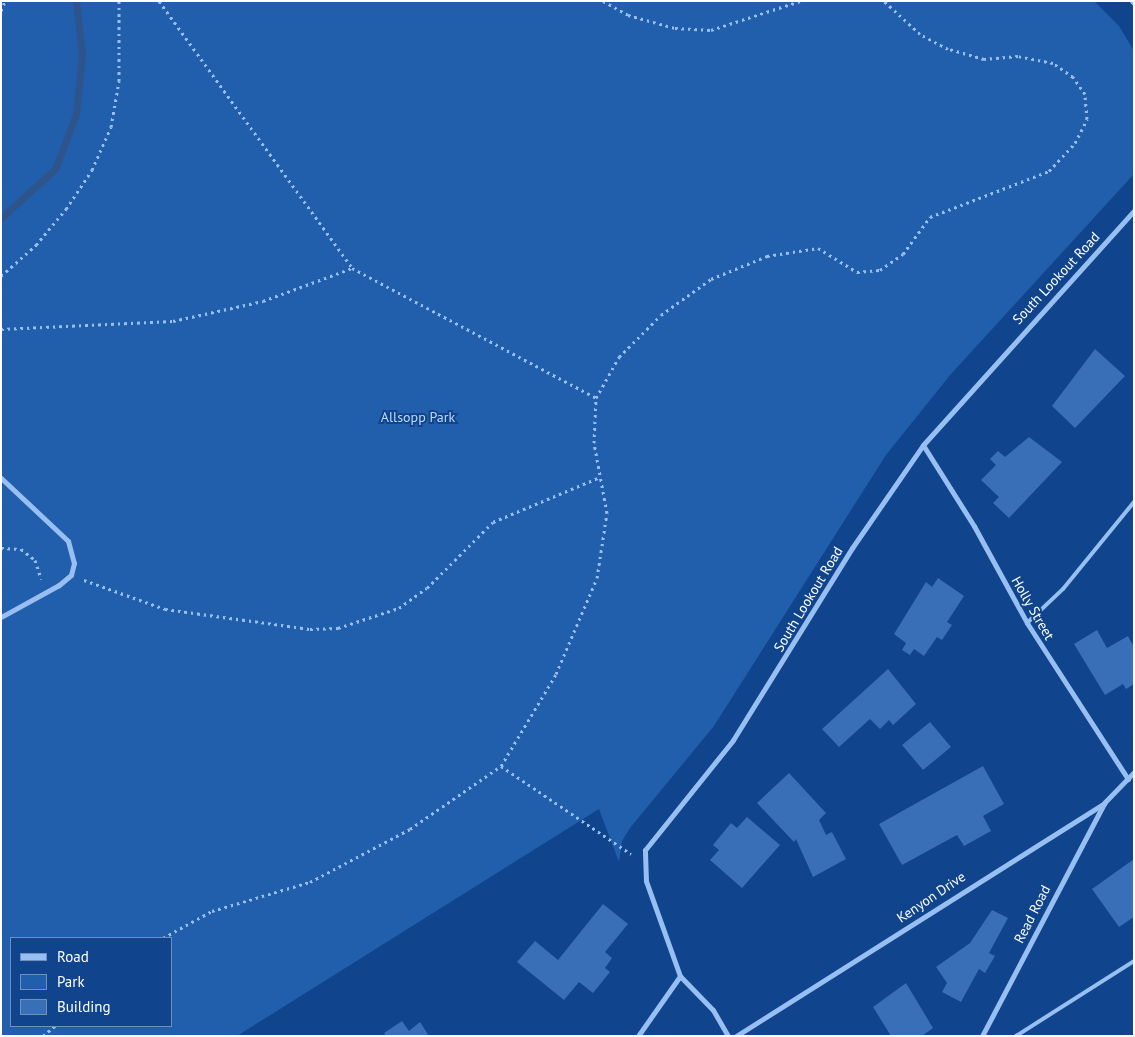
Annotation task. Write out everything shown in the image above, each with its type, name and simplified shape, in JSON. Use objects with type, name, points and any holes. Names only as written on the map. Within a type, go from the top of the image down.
[{"type":"street","name":"South Lookout Road","points":[[643,862],[649,843],[733,740],[852,548],[923,445],[1134,211]]},
{"type":"street","name":"Holly Street","points":[[923,445],[1027,623],[1128,780]]},
{"type":"street","points":[[1,478],[68,541],[74,563],[71,575],[46,592],[1,617]]},
{"type":"street","name":"Kenyon Drive","points":[[736,1036],[1104,804],[1134,772]]},
{"type":"street","name":"Read Road","points":[[982,1036],[1104,804]]},
{"type":"street","points":[[643,862],[680,976],[713,1010],[728,1036]]},
{"type":"street","points":[[638,1036],[680,976]]},
{"type":"lane","points":[[1027,623],[1063,589],[1134,502]]},
{"type":"lane","points":[[1016,1036],[1134,961]]},
{"type":"path","points":[[1,11],[5,1]]},
{"type":"path","points":[[1,276],[36,245],[66,209],[92,170],[107,136],[119,81],[119,1]]},
{"type":"path","points":[[159,1],[352,268],[596,398]]},
{"type":"path","points":[[602,1],[628,15],[675,28],[712,30],[800,1]]},
{"type":"path","points":[[165,937],[212,911],[310,882],[410,829],[501,766],[556,674],[597,578],[607,513],[594,443],[596,398],[619,357],[661,315],[710,280],[767,256],[818,248],[857,272],[880,270],[903,254],[930,217],[1049,171],[1075,143],[1087,119],[1085,94],[1073,77],[1053,63],[1018,56],[984,59],[948,49],[920,34],[884,1]]},
{"type":"path","points":[[1,329],[173,321],[263,300],[352,268]]},
{"type":"path","points":[[71,575],[165,609],[310,629],[338,628],[399,608],[427,588],[493,522],[600,477]]},
{"type":"path","points":[[1,548],[21,549],[34,560],[46,592]]},
{"type":"path","points":[[501,766],[643,862]]},
{"type":"path","points":[[43,1036],[54,1027]]},
{"type":"green space","name":"Allsopp Park","points":[[1,1],[1094,1],[1119,26],[1134,51],[1134,174],[951,374],[886,455],[714,726],[630,828],[622,841],[619,862],[599,809],[237,1036],[1,1036]]},
{"type":"building","points":[[1095,349],[1125,376],[1075,428],[1052,406]]},
{"type":"building","points":[[1029,437],[1062,462],[1009,518],[993,503],[999,497],[981,480],[996,465],[990,459],[998,451],[1005,457]]},
{"type":"building","points":[[938,578],[964,596],[947,622],[952,625],[942,640],[937,637],[924,656],[914,649],[910,655],[902,650],[906,643],[894,634],[926,582],[932,587]]},
{"type":"building","points":[[1097,630],[1107,648],[1128,636],[1134,647],[1134,684],[1126,689],[1123,684],[1105,695],[1074,644]]},
{"type":"building","points":[[888,669],[916,704],[893,725],[889,720],[880,729],[870,719],[839,747],[822,729]]},
{"type":"building","points":[[930,722],[951,747],[923,770],[902,745]]},
{"type":"building","points":[[983,766],[1004,804],[983,816],[991,831],[964,846],[957,835],[902,865],[879,824]]},
{"type":"building","points":[[789,773],[826,813],[819,820],[826,835],[832,832],[846,859],[813,877],[796,839],[794,842],[757,803]]},
{"type":"building","points":[[747,817],[780,845],[742,888],[710,860],[719,850],[713,845],[731,823],[737,828]]},
{"type":"building","points":[[1134,859],[1134,917],[1119,927],[1092,889]]},
{"type":"building","points":[[603,904],[628,924],[605,952],[612,958],[605,968],[610,972],[593,993],[579,982],[564,1000],[517,962],[535,941],[558,960]]},
{"type":"building","points":[[992,910],[1008,918],[989,953],[995,956],[985,973],[979,969],[961,1002],[942,992],[947,983],[936,967],[970,943]]},
{"type":"building","points":[[906,983],[933,1028],[922,1036],[891,1036],[873,1007]]},
{"type":"building","points":[[402,1021],[409,1031],[420,1022],[429,1036],[386,1036],[384,1033]]},
{"type":"waterway","points":[[1,218],[55,169],[76,114],[82,55],[76,1]]}]
